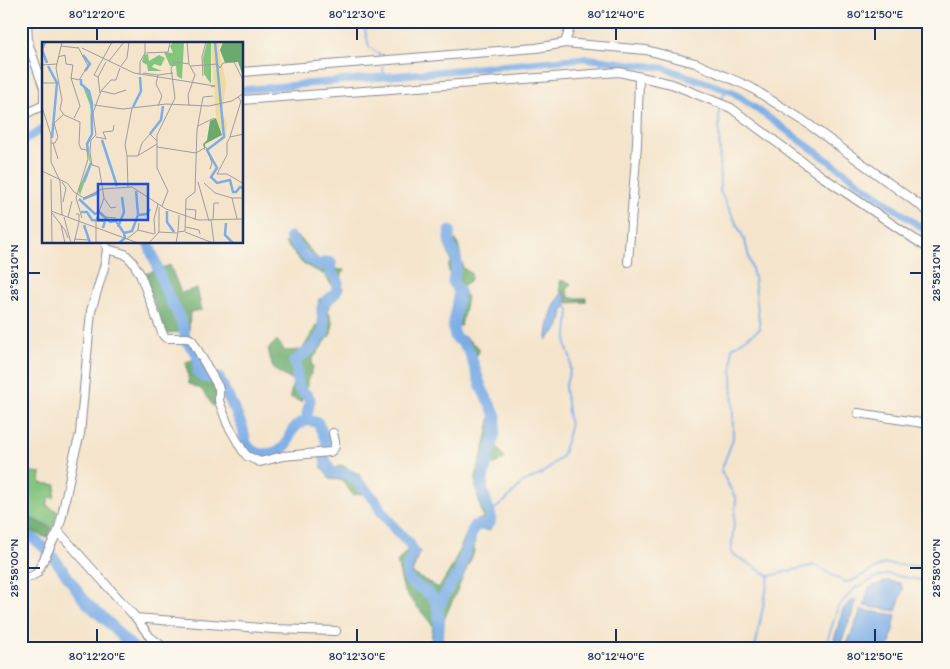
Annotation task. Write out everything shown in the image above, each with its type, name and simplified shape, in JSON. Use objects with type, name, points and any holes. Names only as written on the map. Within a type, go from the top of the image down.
[{"type":"street","points":[[27,21],[28,43],[42,82]]},
{"type":"street","points":[[565,43],[572,21]]},
{"type":"street","points":[[244,72],[536,48],[565,43],[646,50],[695,63],[750,87],[804,121],[929,212]]},
{"type":"street","points":[[244,100],[619,72],[672,84],[731,108],[820,175],[929,249]]},
{"type":"street","points":[[628,262],[637,144],[639,78]]},
{"type":"street","points":[[21,116],[42,106]]},
{"type":"street","points":[[21,578],[30,577],[37,573],[58,531],[80,434],[91,311],[106,246],[125,254],[132,261],[140,274],[166,338],[192,340],[204,359],[218,388],[219,401],[228,425],[247,456],[260,462],[283,456],[329,453],[334,450],[336,445],[333,434]]},
{"type":"street","points":[[858,413],[929,424]]},
{"type":"street","points":[[58,531],[136,618],[150,637],[166,648]]},
{"type":"street","points":[[136,618],[273,629],[336,631]]},
{"type":"green space","points":[[298,236],[318,259],[330,267],[344,270],[340,280],[343,289],[329,306],[328,310],[333,324],[331,334],[312,360],[313,368],[301,402],[290,397],[293,381],[273,369],[268,349],[277,340],[285,351],[302,350],[320,320],[319,299],[330,296],[333,288],[325,275],[303,264],[285,243]]},
{"type":"green space","points":[[456,240],[463,268],[471,273],[471,280],[461,287],[467,298],[461,326],[452,325],[457,294],[451,281],[448,267],[451,261],[445,243]]},
{"type":"green space","points":[[170,265],[181,293],[197,288],[202,310],[190,312],[189,332],[166,333],[143,275]]},
{"type":"green space","points":[[560,280],[571,283],[567,290],[570,298],[586,298],[586,302],[568,303],[566,295],[560,291]]},
{"type":"green space","points":[[452,335],[463,336],[479,348],[479,352],[474,359],[469,359]]},
{"type":"green space","points":[[200,357],[216,388],[217,405],[213,406],[201,389],[189,384],[186,362]]},
{"type":"green space","points":[[492,398],[497,410],[500,427],[496,445],[505,459],[490,466],[486,492],[495,525],[488,531],[478,527],[475,535],[474,552],[444,620],[443,648],[430,648],[433,626],[404,591],[397,562],[410,547],[420,551],[412,573],[439,588],[452,567],[471,523],[483,518],[476,487],[476,477],[491,414],[487,401]]},
{"type":"green space","points":[[329,456],[334,469],[341,465],[359,474],[368,493],[353,495],[341,480],[330,479],[322,468],[321,459]]},
{"type":"green space","points":[[25,471],[41,473],[40,483],[56,485],[54,498],[49,497],[47,506],[57,511],[53,528],[25,516]]},
{"type":"green space","points":[[21,517],[52,529],[47,538],[21,528]]},
{"type":"water","points":[[562,293],[565,296],[567,306],[563,310],[560,326],[547,340],[551,315]]},
{"type":"water","points":[[887,581],[900,583],[903,589],[896,611],[864,606],[869,588]]},
{"type":"water","points":[[854,599],[857,601],[839,648],[832,647],[843,609]]},
{"type":"water","points":[[861,610],[896,615],[889,648],[848,648],[847,644]]},
{"type":"waterway","points":[[363,21],[369,47],[382,56]]},
{"type":"waterway","points":[[244,90],[584,58],[664,68],[733,92],[929,233]]},
{"type":"waterway","points":[[383,68],[384,76]]},
{"type":"waterway","points":[[721,100],[726,90]]},
{"type":"waterway","points":[[719,107],[720,191],[745,241],[754,277],[760,329],[732,348],[733,439],[721,471],[736,499],[731,553],[769,576]]},
{"type":"waterway","points":[[21,143],[42,129]]},
{"type":"waterway","points":[[438,608],[450,585],[459,573],[474,526],[490,523],[491,516],[481,486],[495,433],[496,416],[482,389],[469,351],[455,337],[453,327],[459,291],[453,283],[457,261],[450,243],[450,231]]},
{"type":"waterway","points":[[290,237],[311,260],[320,265],[326,262],[331,263],[330,272],[338,281],[336,292],[326,301],[322,308],[324,332],[314,346],[294,362],[297,369],[299,388],[310,400],[307,416],[309,420]]},
{"type":"waterway","points":[[149,244],[165,289],[182,323],[186,341],[198,355],[198,372],[203,377],[210,378]]},
{"type":"waterway","points":[[490,513],[522,483],[542,474],[563,455],[570,427],[565,388],[571,359],[566,346],[569,311],[567,306]]},
{"type":"waterway","points":[[215,378],[219,378],[242,427],[246,443],[251,450],[261,454],[278,451],[286,445],[297,425],[307,421],[318,423],[327,443],[324,455],[332,473],[348,474],[354,478],[376,501],[381,511],[409,543],[414,552],[408,564],[408,579],[430,594],[435,601],[439,624],[437,648]]},
{"type":"waterway","points":[[21,532],[31,537],[49,552],[84,600],[134,648]]},
{"type":"waterway","points":[[755,648],[769,576],[815,565],[844,582],[852,581],[884,564],[929,567]]},
{"type":"waterway","points":[[825,648],[838,607],[854,589],[875,578],[888,574],[929,582]]}]
